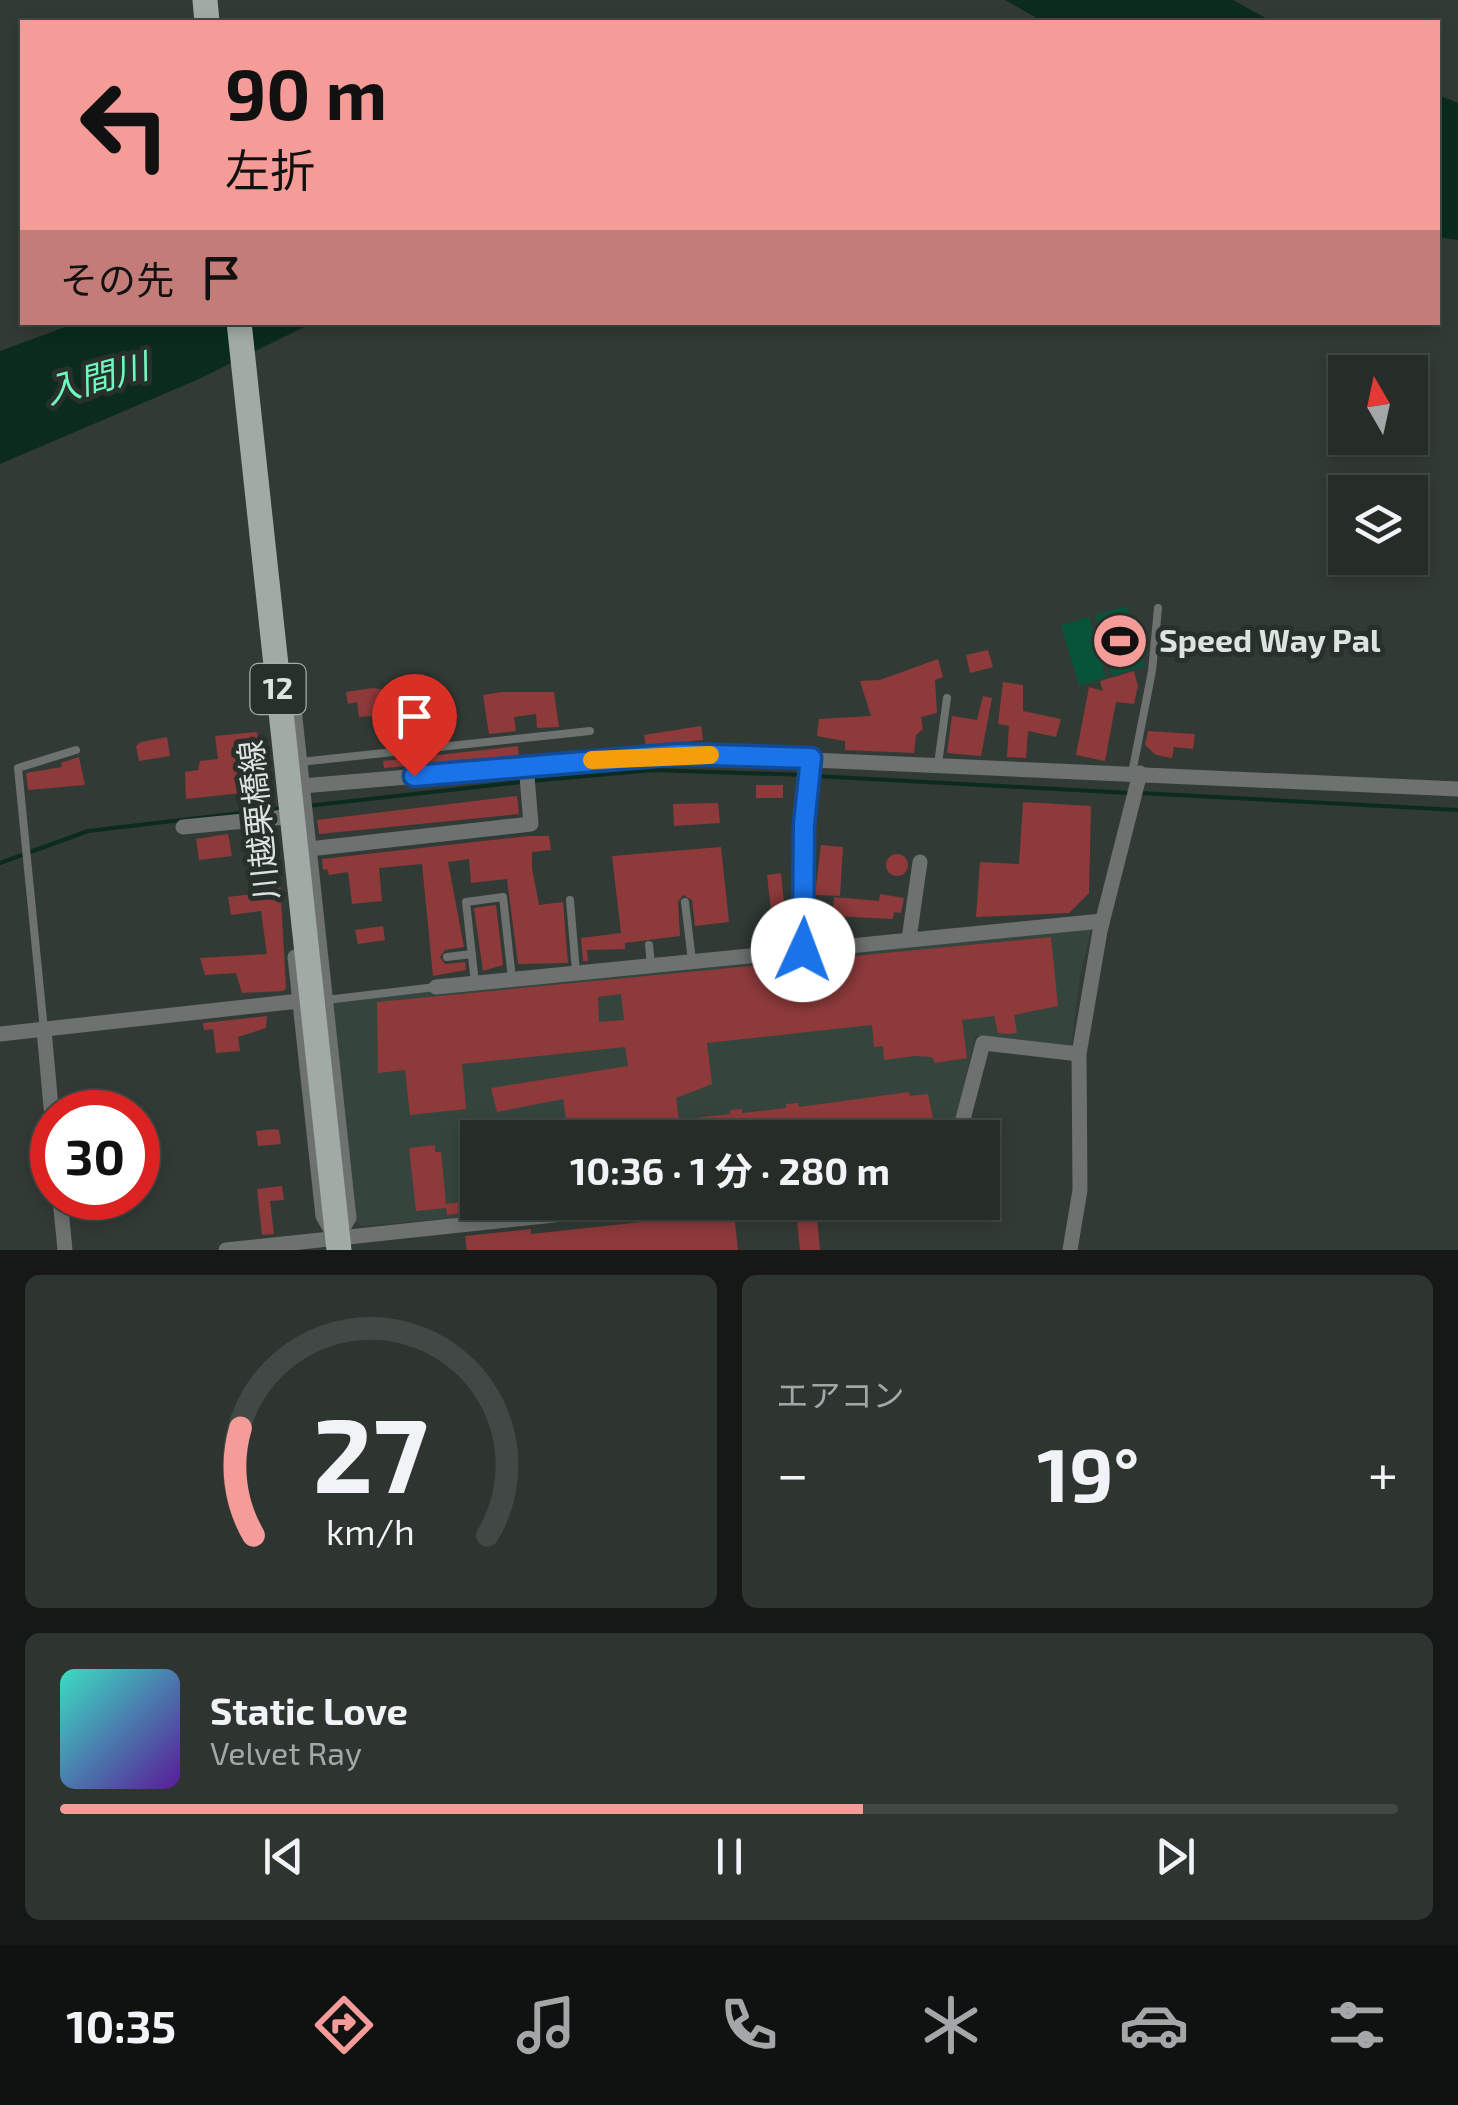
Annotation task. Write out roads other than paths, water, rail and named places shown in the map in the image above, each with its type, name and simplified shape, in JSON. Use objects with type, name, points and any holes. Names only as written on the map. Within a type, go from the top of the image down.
[{"type":"main road","name":"川越栗橋線","points":[[239,325],[338,1243]]},
{"type":"street","points":[[292,690],[348,1218],[338,1243]]},
{"type":"street","points":[[302,786],[679,754],[1458,789]]},
{"type":"street","points":[[803,950],[804,824],[811,758]]},
{"type":"street","points":[[309,849],[531,824],[526,765]]},
{"type":"street","points":[[1070,1250],[1080,1190],[1079,1054],[1102,920],[1136,773]]},
{"type":"street","points":[[184,827],[305,815]]},
{"type":"street","points":[[908,940],[920,862]]},
{"type":"street","points":[[314,881],[292,916],[322,1216],[338,1243]]},
{"type":"street","points":[[436,987],[1102,920]]},
{"type":"street","points":[[0,1034],[299,1000]]},
{"type":"street","points":[[44,1030],[49,1090]]},
{"type":"street","points":[[963,1120],[982,1043],[1079,1054]]},
{"type":"street","points":[[62,1220],[65,1250]]},
{"type":"street","points":[[226,1250],[338,1243],[528,1220]]},
{"type":"lane","points":[[1136,773],[1158,608]]},
{"type":"lane","points":[[938,764],[948,698]]},
{"type":"lane","points":[[300,762],[590,731]]},
{"type":"lane","points":[[44,1030],[18,768],[76,750]]},
{"type":"lane","points":[[475,983],[466,902],[503,897],[512,979]]},
{"type":"lane","points":[[570,900],[576,972]]},
{"type":"lane","points":[[686,902],[692,961]]},
{"type":"lane","points":[[649,945],[651,965]]},
{"type":"lane","points":[[447,957],[472,954]]},
{"type":"lane","points":[[326,1000],[436,987]]},
{"type":"water","points":[[1005,0],[1233,0],[1269,20],[1040,20]]},
{"type":"water","points":[[1440,96],[1458,103],[1458,240],[1440,237]]},
{"type":"water","name":"入間川","points":[[71,325],[308,325],[199,379],[0,464],[0,351]]},
{"type":"waterway","points":[[531,781],[653,770],[806,775]]},
{"type":"waterway","points":[[815,776],[1130,793]]},
{"type":"waterway","points":[[307,806],[521,782]]},
{"type":"waterway","points":[[1140,793],[1458,810]]},
{"type":"waterway","points":[[0,863],[88,831],[283,808]]},
{"type":"place","name":"Speed Way Pal","points":[[1120,641]]}]
